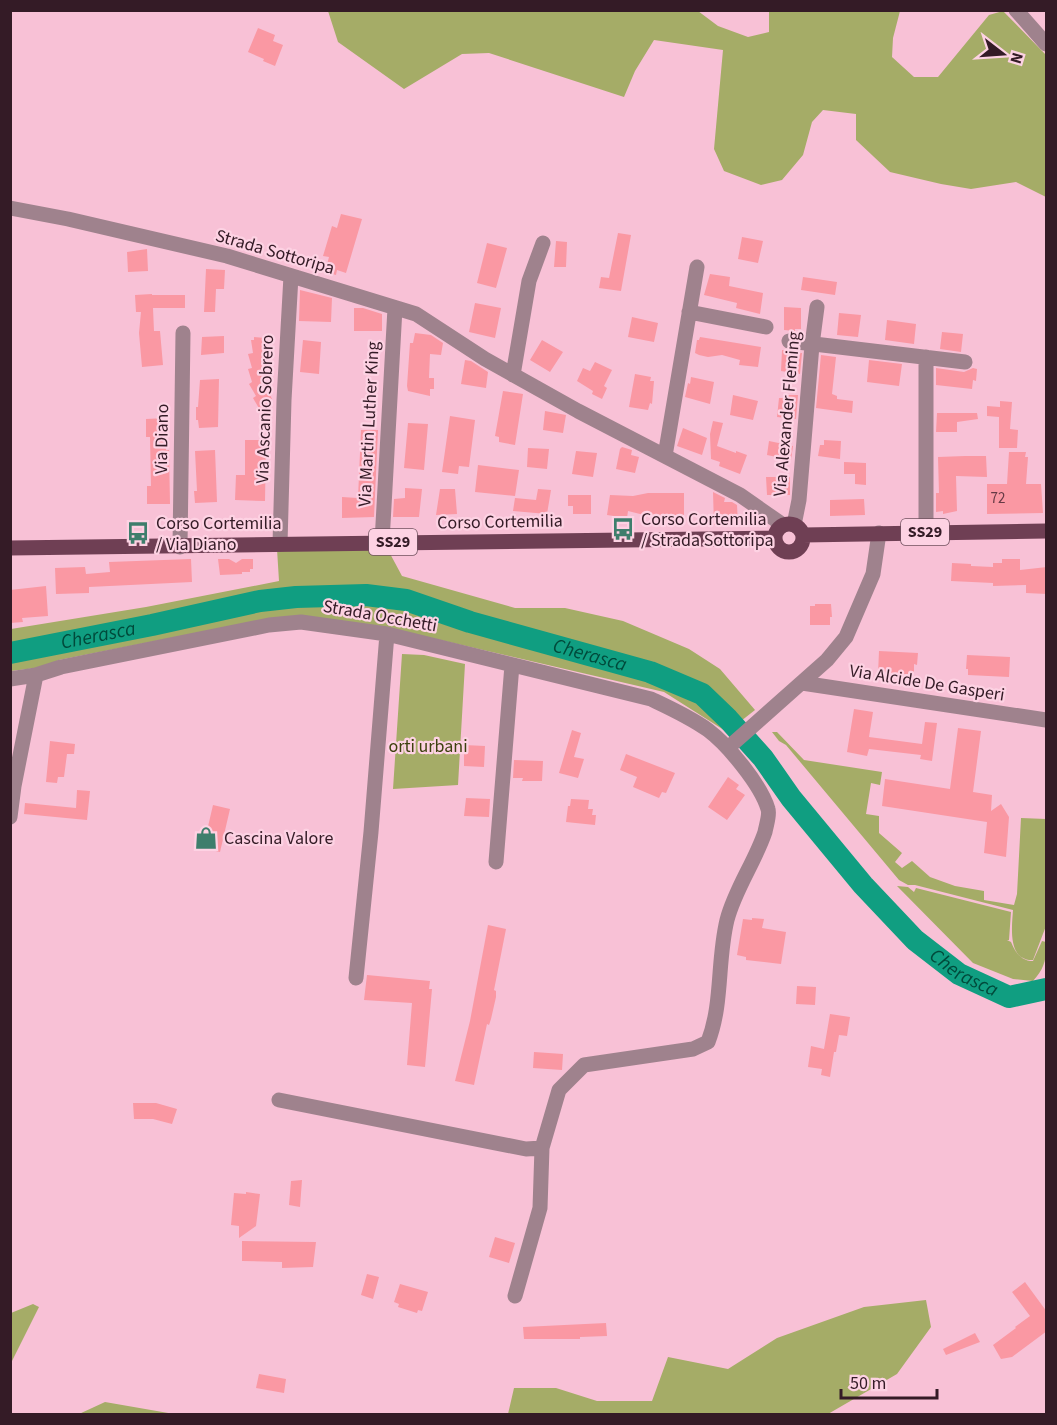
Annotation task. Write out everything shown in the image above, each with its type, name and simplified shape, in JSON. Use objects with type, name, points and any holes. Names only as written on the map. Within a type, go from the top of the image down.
[{"type":"main road","name":"Corso Cortemilia","points":[[10,548],[180,547],[789,531],[879,533],[1047,531]]},
{"type":"street","points":[[1016,10],[1047,44]]},
{"type":"street","name":"Strada Sottoripa","points":[[10,208],[227,256],[416,314],[513,375],[740,495],[789,531]]},
{"type":"street","points":[[513,375],[530,281],[543,243]]},
{"type":"street","points":[[665,456],[697,267]]},
{"type":"street","name":"Via Ascanio Sobrero","points":[[280,544],[284,400],[291,276]]},
{"type":"street","name":"Via Alexander Fleming","points":[[789,531],[799,500],[817,307]]},
{"type":"street","name":"Via Martin Luther King","points":[[382,542],[395,308]]},
{"type":"street","points":[[689,312],[766,327]]},
{"type":"street","name":"Via Diano","points":[[180,547],[183,333]]},
{"type":"street","points":[[789,342],[965,362]]},
{"type":"street","points":[[926,357],[926,532]]},
{"type":"street","points":[[729,747],[827,660],[846,637],[873,574],[879,533]]},
{"type":"street","name":"Strada Occhetti","points":[[10,679],[269,625],[301,622],[387,634],[651,699],[707,729],[729,747],[754,783],[769,811],[764,832],[730,907],[722,941],[722,969],[716,1024],[708,1042],[693,1049],[584,1065],[559,1090],[542,1148],[540,1208],[515,1296]]},
{"type":"street","points":[[356,978],[371,832],[387,634]]},
{"type":"street","points":[[495,862],[512,665]]},
{"type":"street","points":[[10,817],[36,675]]},
{"type":"street","name":"Via Alcide De Gasperi","points":[[802,683],[1047,720]]},
{"type":"street","points":[[279,1100],[526,1149],[542,1148]]},
{"type":"green space","points":[[328,11],[698,11],[718,26],[748,37],[769,32],[769,11],[900,11],[893,38],[892,57],[914,77],[938,77],[989,15],[1003,11],[1046,55],[1046,197],[1016,182],[971,189],[890,172],[856,140],[856,114],[823,110],[812,122],[803,155],[782,180],[761,185],[724,171],[714,149],[723,50],[654,40],[635,71],[624,97],[489,53],[462,54],[404,89],[338,42]]},
{"type":"green space","points":[[387,548],[402,576],[515,608],[565,608],[623,621],[689,649],[720,669],[755,710],[727,732],[664,692],[380,626],[277,617],[59,660],[44,667],[11,671],[11,629],[146,607],[279,581],[277,549]]},
{"type":"green space","name":"orti urbani","points":[[402,654],[424,655],[465,664],[458,785],[393,789]]},
{"type":"green space","points":[[772,732],[777,732],[804,760],[882,772],[880,785],[871,783],[866,814],[879,816],[879,833],[902,853],[895,862],[902,868],[912,861],[930,877],[955,886],[984,891],[984,900],[1014,905],[1017,894],[1021,818],[1046,819],[1046,926],[1033,960],[1025,959],[1015,949],[1012,933],[1013,910],[908,885],[899,880],[786,745],[779,741]]},
{"type":"green space","points":[[897,886],[908,887],[914,892],[916,888],[1011,912],[1009,940],[1007,940],[1011,942],[1019,955],[1033,961],[1042,941],[1046,942],[1045,959],[1040,972],[1033,981],[1013,979],[973,963]]},
{"type":"green space","points":[[926,1300],[931,1327],[897,1374],[828,1414],[508,1414],[514,1388],[556,1388],[597,1401],[652,1401],[668,1357],[728,1369],[777,1338],[864,1307]]},
{"type":"green space","points":[[33,1304],[39,1307],[11,1363],[11,1313]]},
{"type":"green space","points":[[105,1402],[174,1414],[79,1414]]},
{"type":"building","points":[[258,28],[275,35],[273,41],[283,45],[275,66],[248,52]]},
{"type":"building","points":[[341,214],[362,219],[346,273],[337,270],[336,275],[325,272],[329,257],[323,256],[332,226],[337,228]]},
{"type":"building","points":[[618,233],[631,235],[621,291],[599,288],[601,277],[609,278]]},
{"type":"building","points":[[742,237],[763,241],[758,263],[738,259]]},
{"type":"building","points":[[556,241],[567,242],[566,267],[554,267]]},
{"type":"building","points":[[487,243],[507,248],[496,288],[477,283]]},
{"type":"building","points":[[147,249],[148,271],[128,272],[127,252]]},
{"type":"building","points":[[206,269],[225,270],[224,289],[216,289],[215,312],[204,312]]},
{"type":"building","points":[[710,274],[730,277],[729,286],[763,293],[760,314],[736,308],[737,303],[704,295]]},
{"type":"building","points":[[803,277],[837,282],[835,295],[801,290]]},
{"type":"building","points":[[300,290],[332,298],[331,322],[299,321]]},
{"type":"building","points":[[135,295],[185,295],[185,308],[153,308],[154,331],[160,331],[163,365],[142,367],[139,333],[141,312],[136,312]]},
{"type":"building","points":[[475,303],[501,308],[495,338],[469,332]]},
{"type":"building","points":[[784,307],[801,308],[801,329],[784,330]]},
{"type":"building","points":[[354,308],[363,308],[382,314],[382,331],[354,331]]},
{"type":"building","points":[[839,313],[861,315],[858,337],[837,335]]},
{"type":"building","points":[[632,317],[658,323],[654,342],[628,337]]},
{"type":"building","points":[[887,320],[916,324],[914,344],[885,340]]},
{"type":"building","points":[[942,332],[963,334],[961,352],[940,349]]},
{"type":"building","points":[[415,333],[431,335],[443,343],[441,355],[430,354],[429,378],[434,378],[434,389],[430,389],[430,396],[408,391],[410,343],[413,343]]},
{"type":"building","points":[[224,336],[224,353],[201,355],[202,337]]},
{"type":"building","points":[[254,337],[265,338],[267,349],[263,351],[266,362],[262,364],[267,375],[262,377],[269,387],[267,389],[272,399],[260,410],[249,384],[252,382],[248,369],[252,368],[248,354],[253,353],[251,340],[254,340]]},
{"type":"building","points":[[700,337],[761,347],[758,367],[739,365],[740,360],[722,355],[708,357],[695,353],[697,340]]},
{"type":"building","points":[[303,340],[321,342],[319,374],[300,372]]},
{"type":"building","points":[[542,340],[563,352],[550,372],[530,360]]},
{"type":"building","points":[[782,350],[802,353],[800,374],[781,371]]},
{"type":"building","points":[[821,355],[836,357],[832,394],[837,396],[837,399],[853,401],[852,413],[816,408]]},
{"type":"building","points":[[465,360],[471,361],[488,372],[486,388],[461,384]]},
{"type":"building","points":[[869,360],[902,364],[899,386],[867,382]]},
{"type":"building","points":[[595,362],[612,370],[604,386],[607,388],[602,399],[577,381],[583,368],[590,371]]},
{"type":"building","points":[[936,368],[964,372],[973,368],[977,369],[976,381],[973,380],[972,389],[936,385]]},
{"type":"building","points":[[635,374],[651,377],[650,381],[654,381],[652,404],[650,403],[648,410],[629,407]]},
{"type":"building","points":[[691,377],[714,382],[710,404],[685,397]]},
{"type":"building","points":[[219,379],[218,427],[199,428],[198,420],[196,420],[196,407],[198,407],[200,380]]},
{"type":"building","points":[[503,391],[523,394],[515,445],[499,442],[499,437],[495,436]]},
{"type":"building","points":[[733,395],[758,401],[753,420],[730,415]]},
{"type":"building","points":[[786,395],[798,395],[796,419],[777,417],[779,398],[786,398]]},
{"type":"building","points":[[1000,401],[1012,402],[1010,429],[1018,430],[1017,448],[999,448],[999,417],[987,416],[987,406],[1000,407]]},
{"type":"building","points":[[545,411],[566,415],[563,433],[543,430]]},
{"type":"building","points":[[937,413],[977,413],[978,419],[957,422],[957,432],[936,432]]},
{"type":"building","points":[[450,416],[475,420],[469,467],[459,466],[458,474],[442,472]]},
{"type":"building","points":[[166,418],[170,504],[147,504],[147,486],[151,486],[150,437],[146,437],[146,419]]},
{"type":"building","points":[[713,421],[723,423],[717,446],[747,455],[740,474],[719,466],[720,462],[711,459],[710,434]]},
{"type":"building","points":[[408,423],[428,424],[424,470],[404,468]]},
{"type":"building","points":[[683,428],[707,438],[702,455],[677,446]]},
{"type":"building","points":[[361,430],[378,430],[374,517],[342,518],[342,497],[358,498]]},
{"type":"building","points":[[245,440],[266,440],[265,501],[235,500],[236,475],[245,475]]},
{"type":"building","points":[[824,440],[841,441],[840,459],[818,456],[820,445],[824,445]]},
{"type":"building","points":[[769,441],[793,446],[791,460],[767,455]]},
{"type":"building","points":[[622,447],[632,450],[631,455],[639,457],[635,473],[616,469]]},
{"type":"building","points":[[528,448],[549,449],[547,469],[527,467]]},
{"type":"building","points":[[215,450],[217,502],[195,503],[194,491],[197,491],[195,451]]},
{"type":"building","points":[[576,451],[597,453],[593,477],[572,474]]},
{"type":"building","points":[[1009,452],[1026,452],[1025,457],[1028,457],[1026,484],[1041,484],[1043,513],[987,514],[987,484],[1007,484]]},
{"type":"building","points":[[986,456],[987,477],[956,476],[957,511],[943,514],[943,511],[936,512],[936,493],[939,493],[938,457]]},
{"type":"building","points":[[844,462],[866,463],[866,485],[855,484],[855,474],[844,474]]},
{"type":"building","points":[[478,465],[519,470],[515,496],[475,492]]},
{"type":"building","points":[[766,477],[790,477],[790,495],[767,495]]},
{"type":"building","points":[[405,488],[422,489],[419,517],[393,517],[394,499],[405,498]]},
{"type":"building","points":[[440,489],[455,489],[457,514],[436,515]]},
{"type":"building","points":[[538,489],[551,490],[547,514],[513,511],[515,498],[536,500]]},
{"type":"building","points":[[713,492],[725,498],[724,502],[737,505],[738,525],[714,525]]},
{"type":"building","points":[[648,493],[684,493],[684,515],[648,516],[628,511],[627,518],[607,515],[610,495],[633,496]]},
{"type":"building","points":[[568,495],[591,495],[591,514],[573,514],[573,506],[568,506]]},
{"type":"building","points":[[864,499],[865,515],[830,516],[830,500]]},
{"type":"building","points":[[191,559],[192,582],[89,587],[89,593],[56,594],[55,568],[85,567],[86,574],[110,572],[109,562]]},
{"type":"building","points":[[218,559],[229,559],[236,563],[242,559],[253,559],[253,569],[250,569],[250,572],[242,572],[242,574],[220,575]]},
{"type":"building","points":[[1002,559],[1020,559],[1020,570],[1047,567],[1047,594],[1026,593],[1026,585],[993,586],[993,583],[951,581],[952,563],[993,567],[993,563],[1002,563]]},
{"type":"building","points":[[46,586],[48,616],[22,618],[23,622],[10,623],[10,590]]},
{"type":"building","points":[[815,604],[831,604],[830,625],[810,625],[810,606],[815,606]]},
{"type":"building","points":[[879,651],[918,653],[917,665],[914,664],[914,674],[878,674]]},
{"type":"building","points":[[967,655],[1010,657],[1009,677],[968,675]]},
{"type":"building","points":[[854,709],[873,712],[869,737],[922,744],[925,722],[937,723],[932,761],[920,759],[921,755],[869,749],[867,756],[847,752]]},
{"type":"building","points":[[958,728],[981,731],[973,792],[992,795],[991,811],[1001,804],[1009,817],[1006,857],[984,853],[987,822],[882,806],[885,779],[950,789]]},
{"type":"building","points":[[572,730],[581,733],[574,757],[584,759],[578,778],[559,773]]},
{"type":"building","points":[[50,741],[75,744],[74,754],[67,754],[64,777],[58,777],[57,783],[46,782]]},
{"type":"building","points":[[464,745],[485,746],[484,767],[464,766]]},
{"type":"building","points":[[626,754],[675,773],[666,793],[662,792],[659,798],[633,787],[637,777],[620,770]]},
{"type":"building","points":[[514,760],[543,761],[542,781],[522,781],[523,778],[513,778]]},
{"type":"building","points":[[728,777],[739,785],[736,789],[745,795],[727,820],[708,807]]},
{"type":"building","points":[[77,790],[90,791],[87,820],[24,814],[25,803],[76,808]]},
{"type":"building","points":[[466,798],[490,799],[489,817],[464,816]]},
{"type":"building","points":[[571,799],[589,800],[588,809],[593,809],[592,815],[596,815],[595,825],[566,822]]},
{"type":"building","points":[[213,805],[230,809],[220,852],[203,848]]},
{"type":"building","points":[[752,918],[764,919],[762,928],[786,932],[781,964],[746,960],[746,957],[737,955],[743,919],[752,920]]},
{"type":"building","points":[[488,925],[506,929],[494,990],[496,997],[489,1025],[487,1024],[474,1085],[455,1081],[470,1021]]},
{"type":"building","points":[[367,975],[430,981],[429,989],[432,989],[425,1067],[407,1065],[412,1003],[364,1000]]},
{"type":"building","points":[[797,986],[816,987],[815,1005],[796,1004]]},
{"type":"building","points":[[830,1014],[850,1017],[847,1036],[839,1035],[830,1077],[821,1075],[822,1069],[808,1067],[811,1046],[824,1049]]},
{"type":"building","points":[[534,1052],[563,1054],[562,1070],[533,1068]]},
{"type":"building","points":[[133,1103],[156,1103],[177,1109],[172,1124],[153,1119],[134,1119]]},
{"type":"building","points":[[302,1180],[300,1207],[289,1205],[291,1181]]},
{"type":"building","points":[[246,1192],[260,1194],[256,1226],[239,1238],[239,1226],[231,1225],[234,1193],[246,1194]]},
{"type":"building","points":[[495,1237],[515,1243],[509,1263],[489,1257]]},
{"type":"building","points":[[242,1241],[316,1242],[313,1267],[282,1268],[282,1262],[242,1261]]},
{"type":"building","points":[[367,1274],[379,1277],[373,1299],[361,1295]]},
{"type":"building","points":[[1025,1282],[1047,1312],[1047,1331],[1012,1357],[1001,1359],[993,1345],[1030,1316],[1012,1292]]},
{"type":"building","points":[[400,1284],[428,1292],[422,1311],[418,1310],[417,1313],[398,1307],[399,1304],[394,1302]]},
{"type":"building","points":[[606,1323],[607,1336],[580,1337],[580,1339],[524,1339],[523,1327]]},
{"type":"building","points":[[975,1333],[980,1342],[946,1355],[943,1349]]},
{"type":"building","points":[[259,1374],[286,1379],[284,1393],[256,1388]]},
{"type":"waterway","name":"Cherasca","points":[[10,653],[260,601],[296,597],[366,595],[406,600],[470,622],[650,672],[702,694],[728,719],[763,758],[791,798],[863,885],[915,940],[959,974],[1009,997],[1046,989]]},
{"type":"place","name":"Corso Cortemilia / Strada Sottoripa","points":[[623,529]]},
{"type":"place","name":"Corso Cortemilia / Via Diano","points":[[138,533]]},
{"type":"place","name":"Cascina Valore","points":[[206,838]]}]
